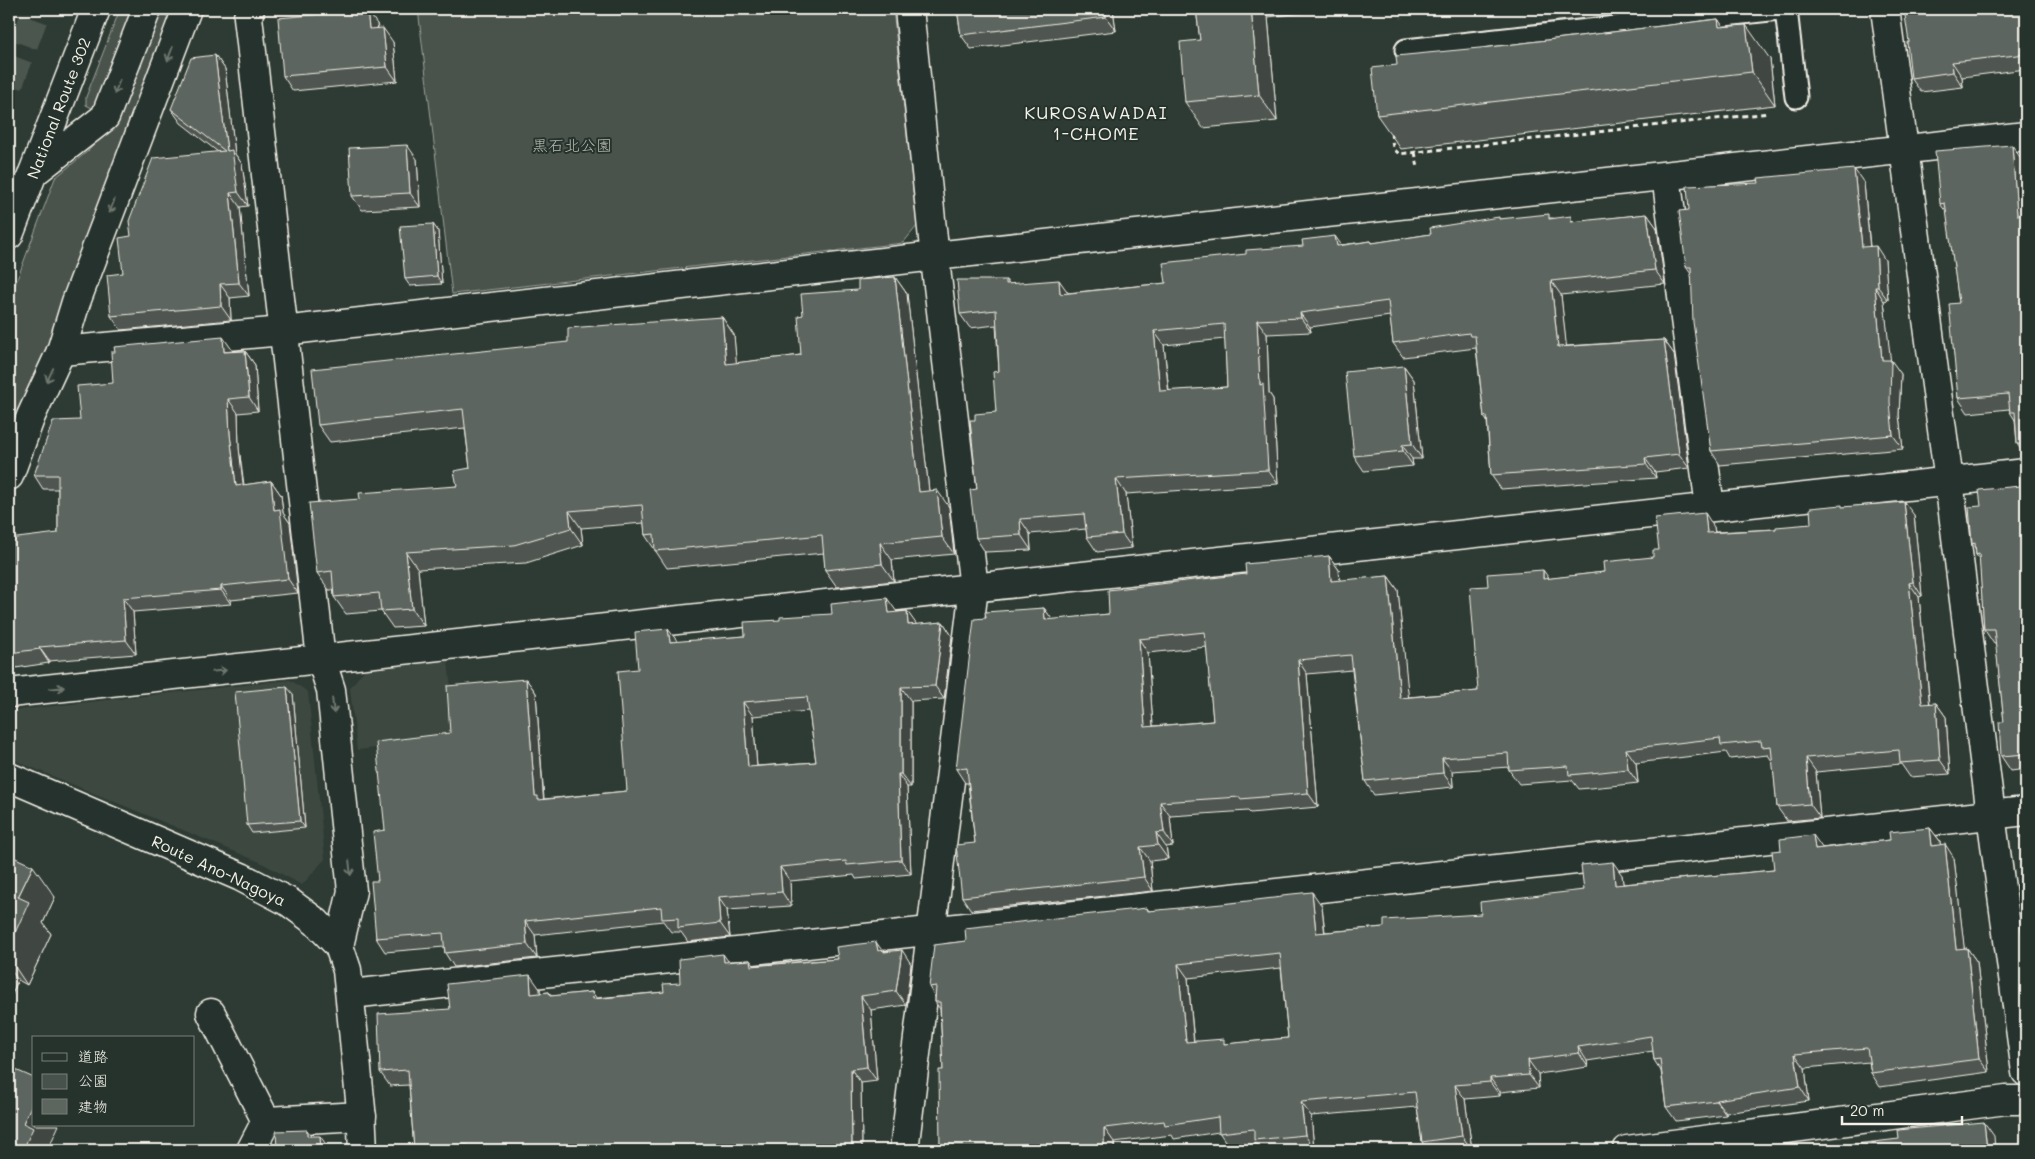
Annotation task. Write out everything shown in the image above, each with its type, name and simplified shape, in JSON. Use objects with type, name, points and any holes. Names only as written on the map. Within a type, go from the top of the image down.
[{"type":"main road","name":"National Route 302","points":[[9,235],[96,9]]},
{"type":"main road","points":[[34,173],[105,118],[148,9]]},
{"type":"main road","points":[[9,476],[31,416],[62,350],[76,302],[187,9]]},
{"type":"main road","points":[[250,9],[248,17],[283,331],[321,659],[331,690],[352,892],[339,946]]},
{"type":"main road","points":[[904,1150],[974,588],[908,9]]},
{"type":"main road","points":[[1884,9],[1949,481],[1990,815],[2026,1072]]},
{"type":"main road","points":[[62,350],[283,331],[935,256],[2026,136]]},
{"type":"main road","points":[[1666,176],[1710,507]]},
{"type":"main road","points":[[9,693],[2026,473]]},
{"type":"main road","name":"Route Ano-Nagoya","points":[[9,777],[242,877],[289,902],[316,922],[339,946],[347,970],[351,994],[362,1116],[363,1150]]},
{"type":"main road","points":[[351,994],[2026,810]]},
{"type":"main road","points":[[211,1013],[266,1120]]},
{"type":"main road","points":[[1627,1150],[2006,1100],[2026,1100]]},
{"type":"main road","points":[[266,1120],[362,1116]]},
{"type":"main road","points":[[251,1150],[266,1120]]},
{"type":"lane","points":[[1406,50],[1778,9]]},
{"type":"lane","points":[[1786,9],[1796,97]]},
{"type":"path","points":[[1401,9],[1402,19]]},
{"type":"path","points":[[1391,130],[1393,148],[1399,154],[1773,113],[1789,108],[1796,97]]},
{"type":"shaded area","points":[[448,660],[456,739],[357,750],[350,688],[364,670]]},
{"type":"shaded area","points":[[290,680],[308,692],[325,859],[302,885],[260,862],[9,758],[9,711]]},
{"type":"green space","points":[[120,9],[136,9],[98,107],[92,108],[86,105],[86,97]]},
{"type":"green space","name":"黒石北公園","points":[[418,9],[893,9],[917,226],[903,243],[452,294]]},
{"type":"green space","points":[[159,15],[165,15],[170,19],[9,452],[9,301],[55,178],[88,151],[116,121]]},
{"type":"building","points":[[957,9],[1105,9],[1106,17],[961,35]]},
{"type":"building","points":[[1196,9],[1251,9],[1259,95],[1185,102],[1180,42],[1200,40]]},
{"type":"building","points":[[1904,9],[2026,9],[2026,54],[1952,62],[1953,72],[1911,78],[1907,42],[1909,42]]},
{"type":"building","points":[[367,10],[369,29],[383,28],[387,67],[283,76],[278,18]]},
{"type":"building","points":[[1718,19],[1719,27],[1746,25],[1752,72],[1377,115],[1372,68],[1397,65],[1396,56],[1490,47]]},
{"type":"building","points":[[215,55],[227,151],[232,150],[238,192],[230,193],[239,283],[220,284],[221,306],[111,316],[107,275],[123,273],[119,238],[131,236],[129,221],[153,158],[225,151],[171,109],[191,58]]},
{"type":"building","points":[[407,145],[410,193],[352,196],[349,148]]},
{"type":"building","points":[[2012,145],[2017,215],[2026,214],[2026,448],[2023,445],[2017,444],[2015,412],[2010,412],[2008,394],[1958,398],[1949,304],[1959,303],[1945,203],[1940,204],[1935,151]]},
{"type":"building","points":[[1854,169],[1862,247],[1876,246],[1878,287],[1875,287],[1882,360],[1891,360],[1890,402],[1893,435],[1711,451],[1693,322],[1691,267],[1686,267],[1679,211],[1689,210],[1687,186],[1759,183],[1758,178]]},
{"type":"building","points":[[1549,214],[1549,219],[1571,216],[1571,222],[1647,214],[1655,270],[1551,281],[1558,347],[1664,340],[1679,454],[1645,458],[1646,464],[1491,475],[1487,416],[1484,417],[1475,336],[1470,336],[1469,333],[1393,343],[1388,301],[1300,313],[1301,318],[1257,320],[1260,385],[1263,384],[1268,470],[1116,479],[1122,534],[1087,537],[1084,514],[1020,519],[1021,535],[976,538],[970,490],[977,489],[970,420],[975,420],[975,414],[996,412],[993,372],[999,371],[996,310],[960,314],[957,280],[1006,280],[1006,284],[1059,280],[1060,294],[1166,283],[1163,263],[1246,254],[1246,250],[1303,246],[1302,240],[1335,236],[1337,246],[1371,241],[1372,243],[1431,234],[1430,228],[1499,217],[1499,219]],"holes":[[[1224,324],[1227,387],[1160,391],[1154,331]]]},
{"type":"building","points":[[433,224],[437,276],[405,279],[400,226]]},
{"type":"building","points":[[895,277],[919,492],[937,490],[942,537],[880,543],[882,564],[825,570],[822,535],[655,551],[654,534],[645,535],[642,505],[569,511],[571,528],[514,545],[406,552],[412,609],[381,611],[379,593],[334,597],[332,571],[317,573],[309,503],[360,499],[359,493],[457,486],[454,471],[470,468],[463,409],[318,425],[312,369],[568,342],[568,328],[722,317],[726,364],[801,355],[798,316],[803,315],[801,294],[858,290],[858,280]]},
{"type":"building","points":[[223,337],[224,352],[245,351],[249,397],[228,399],[236,486],[271,481],[274,510],[280,509],[288,579],[221,586],[221,590],[123,598],[126,640],[39,647],[40,649],[9,653],[9,539],[58,533],[58,475],[34,475],[53,421],[80,420],[77,386],[113,383],[111,352],[115,352],[114,347]]},
{"type":"building","points":[[1404,366],[1412,444],[1402,445],[1403,451],[1354,456],[1345,372]]},
{"type":"building","points":[[2026,470],[2026,754],[2001,756],[1999,722],[2004,722],[1994,629],[1984,629],[1979,554],[1976,555],[1975,543],[1972,544],[1969,507],[1981,506],[1979,490],[2020,486],[2019,474]]},
{"type":"building","points":[[1904,502],[1913,582],[1909,583],[1922,704],[1936,703],[1940,760],[1900,763],[1899,750],[1806,758],[1810,804],[1777,807],[1771,746],[1762,747],[1761,741],[1721,745],[1720,738],[1626,749],[1628,769],[1569,775],[1568,766],[1509,770],[1508,753],[1442,758],[1443,773],[1365,781],[1351,655],[1298,660],[1308,793],[1240,799],[1240,797],[1160,802],[1164,832],[1156,833],[1158,845],[1140,847],[1144,877],[962,897],[956,845],[975,843],[967,768],[956,769],[974,619],[986,618],[985,612],[1044,608],[1045,620],[1109,614],[1108,590],[1246,574],[1245,564],[1329,556],[1331,581],[1388,576],[1400,698],[1478,691],[1470,587],[1488,586],[1487,574],[1543,570],[1543,579],[1604,572],[1603,562],[1653,557],[1653,550],[1659,550],[1655,518],[1705,513],[1707,533],[1776,529],[1776,527],[1811,524],[1810,508],[1842,505],[1842,507]],"holes":[[[1205,632],[1213,721],[1145,727],[1139,639]]]},
{"type":"building","points":[[887,598],[889,613],[907,611],[908,625],[943,622],[935,686],[901,687],[901,774],[898,774],[901,860],[847,865],[846,861],[780,867],[782,892],[718,897],[720,923],[678,928],[678,918],[662,919],[661,907],[525,921],[527,944],[445,953],[443,933],[376,938],[371,881],[378,881],[373,832],[385,830],[376,742],[450,733],[447,686],[526,679],[535,796],[538,796],[538,800],[627,791],[618,671],[638,669],[635,632],[668,629],[670,642],[745,636],[744,622],[780,620],[780,617],[832,614],[831,604]],"holes":[[[807,697],[816,762],[748,767],[743,702]]]},
{"type":"building","points":[[287,687],[300,821],[247,825],[235,692]]},
{"type":"building","points":[[1930,828],[1932,846],[1945,844],[1956,949],[1967,948],[1979,1059],[1871,1073],[1867,1048],[1795,1054],[1800,1087],[1666,1107],[1660,1059],[1654,1060],[1651,1036],[1578,1047],[1579,1053],[1528,1060],[1529,1075],[1490,1078],[1490,1082],[1455,1085],[1462,1136],[1422,1142],[1415,1092],[1301,1102],[1305,1135],[1254,1140],[1254,1129],[1219,1133],[1218,1117],[1165,1125],[1164,1121],[1104,1128],[1104,1150],[918,1150],[918,1145],[940,1148],[939,1070],[943,1070],[940,1002],[935,1002],[936,986],[929,987],[934,945],[966,941],[965,928],[1147,908],[1148,911],[1222,904],[1312,892],[1316,933],[1384,927],[1384,920],[1481,914],[1480,902],[1584,890],[1581,865],[1613,862],[1615,885],[1774,870],[1772,851],[1781,850],[1780,839],[1813,835],[1815,849],[1890,840],[1889,832]],"holes":[[[1280,953],[1288,1038],[1224,1044],[1224,1039],[1186,1042],[1178,964]]]},
{"type":"building","points":[[9,855],[33,866],[18,897],[29,902],[9,946]]},
{"type":"building","points":[[876,942],[878,951],[902,950],[896,991],[861,996],[867,1067],[851,1069],[852,1150],[468,1150],[468,1145],[414,1149],[408,1070],[380,1072],[378,1014],[450,1009],[447,984],[530,975],[531,994],[549,992],[550,996],[592,992],[593,999],[664,992],[663,984],[680,983],[679,959],[723,954],[724,962],[750,960],[751,966],[838,959],[836,947]]},
{"type":"building","points":[[9,1067],[32,1077],[32,1104],[23,1123],[33,1128],[23,1150],[9,1150]]},
{"type":"building","points":[[1984,1122],[1987,1150],[1805,1150],[1899,1139],[1898,1130]]},
{"type":"building","points":[[307,1130],[307,1136],[320,1136],[321,1150],[277,1150],[276,1131]]},
{"type":"tunnel","points":[[9,84],[37,9]]},
{"type":"district","name":"KUROSAWADAI 1-CHOME","points":[[1096,122]]}]
